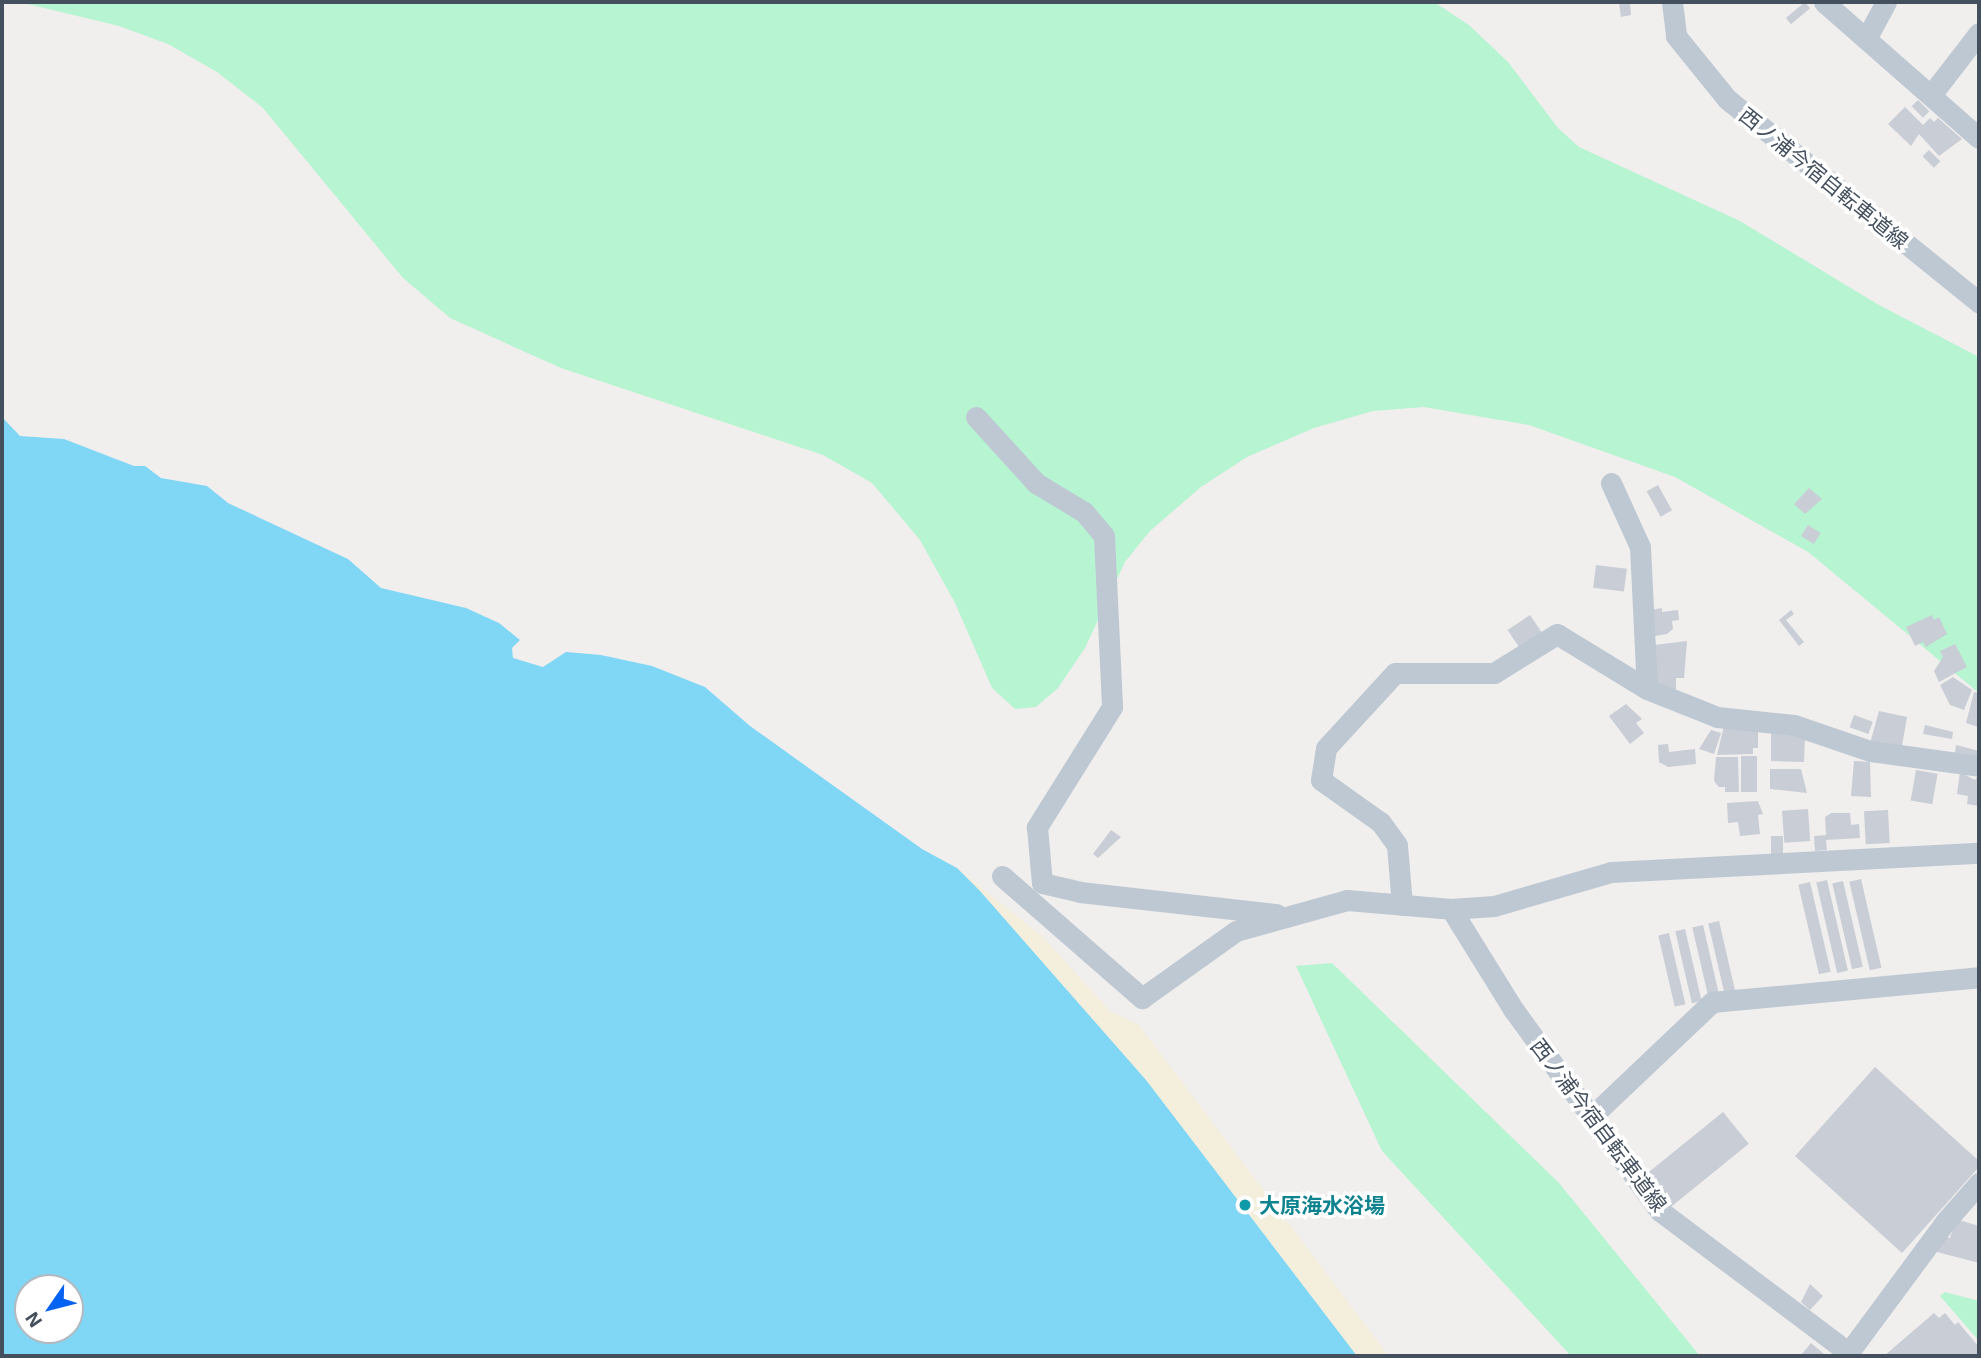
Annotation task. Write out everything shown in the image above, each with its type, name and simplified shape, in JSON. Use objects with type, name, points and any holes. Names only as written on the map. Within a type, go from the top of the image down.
[{"type":"street","name":"西ノ浦今宿自転車道線","points":[[1672,2],[1676,36],[1727,99],[1979,302]]},
{"type":"street","points":[[1824,2],[1979,138]]},
{"type":"street","points":[[1866,39],[1886,2]]},
{"type":"street","points":[[1931,95],[1979,33]]},
{"type":"street","points":[[976,417],[1036,483],[1084,512],[1104,536],[1112,707],[1037,827],[1042,883],[1080,892],[1286,916]]},
{"type":"street","points":[[1611,483],[1640,547],[1647,689]]},
{"type":"street","points":[[1402,905],[1397,845],[1380,822],[1321,780],[1325,748],[1395,673],[1494,673],[1557,634],[1647,689],[1717,717],[1794,725],[1870,751],[1979,766]]},
{"type":"street","points":[[1002,876],[1142,998],[1236,931],[1346,900],[1451,909],[1494,906],[1611,872],[1979,853]]},
{"type":"street","name":"西ノ浦今宿自転車道線","points":[[1451,909],[1513,1009],[1660,1211],[1847,1354]]},
{"type":"street","points":[[1591,1117],[1712,1002],[1979,977]]},
{"type":"street","points":[[1847,1354],[1937,1232],[1979,1184]]},
{"type":"green space","points":[[19,2],[1434,2],[1469,25],[1508,62],[1558,128],[1579,147],[1740,221],[1879,305],[1979,357],[1979,693],[1808,552],[1675,477],[1529,425],[1424,407],[1373,411],[1314,428],[1247,457],[1201,487],[1150,531],[1125,562],[1085,648],[1058,688],[1036,707],[1015,709],[992,688],[955,603],[920,540],[872,483],[823,455],[561,368],[450,318],[403,278],[263,108],[217,72],[168,44],[119,26]]},
{"type":"green space","points":[[1332,963],[1559,1183],[1700,1356],[1571,1356],[1382,1151],[1296,966]]},
{"type":"green space","points":[[1945,1292],[1979,1301],[1979,1341],[1940,1296]]},
{"type":"sand","name":"大原海水浴場","points":[[957,868],[1043,937],[1110,1011],[1138,1024],[1389,1356],[1327,1356]]},
{"type":"water","points":[[2,417],[20,436],[64,439],[134,466],[145,466],[161,478],[207,486],[228,503],[348,559],[381,588],[466,608],[499,623],[520,640],[512,648],[513,658],[543,667],[566,652],[601,655],[652,666],[705,687],[750,726],[922,849],[957,868],[980,891],[1146,1080],[1357,1356],[2,1356]]},
{"type":"building","points":[[1630,2],[1631,15],[1621,17],[1619,3]]},
{"type":"building","points":[[1805,2],[1810,8],[1791,24],[1786,18]]},
{"type":"building","points":[[1918,100],[1929,111],[1923,118],[1912,106]]},
{"type":"building","points":[[1905,107],[1923,125],[1930,118],[1934,122],[1938,118],[1962,139],[1939,156],[1919,134],[1911,146],[1888,124]]},
{"type":"building","points":[[1929,150],[1940,161],[1934,168],[1923,156]]},
{"type":"building","points":[[1658,485],[1672,510],[1661,517],[1647,491]]},
{"type":"building","points":[[1809,488],[1822,499],[1805,514],[1794,504]]},
{"type":"building","points":[[1808,525],[1821,533],[1814,544],[1801,536]]},
{"type":"building","points":[[1596,565],[1627,569],[1624,592],[1593,588]]},
{"type":"building","points":[[1662,608],[1662,612],[1678,610],[1679,620],[1672,621],[1673,629],[1667,634],[1655,636],[1651,610]]},
{"type":"building","points":[[1791,610],[1794,614],[1786,620],[1804,642],[1799,646],[1779,620]]},
{"type":"building","points":[[1530,615],[1543,634],[1520,649],[1508,630]]},
{"type":"building","points":[[1932,615],[1934,620],[1939,617],[1947,634],[1926,647],[1923,642],[1915,646],[1906,627]]},
{"type":"building","points":[[1687,641],[1684,678],[1676,678],[1676,689],[1657,689],[1654,645]]},
{"type":"building","points":[[1955,644],[1967,667],[1939,682],[1934,671],[1943,657],[1940,651]]},
{"type":"building","points":[[1953,677],[1972,690],[1964,710],[1950,705],[1940,685]]},
{"type":"building","points":[[1974,692],[1979,693],[1978,727],[1966,723]]},
{"type":"building","points":[[1626,704],[1642,719],[1636,723],[1644,733],[1630,744],[1609,716]]},
{"type":"building","points":[[1879,711],[1907,717],[1902,746],[1869,747]]},
{"type":"building","points":[[1854,715],[1873,722],[1868,734],[1850,727]]},
{"type":"building","points":[[1925,725],[1953,732],[1952,739],[1923,734]]},
{"type":"building","points":[[1724,726],[1758,728],[1758,748],[1753,748],[1753,754],[1717,755]]},
{"type":"building","points":[[1771,729],[1805,737],[1804,762],[1771,761]]},
{"type":"building","points":[[1711,730],[1721,733],[1714,754],[1699,749]]},
{"type":"building","points":[[1668,744],[1669,752],[1695,749],[1696,764],[1668,767],[1659,762],[1658,745]]},
{"type":"building","points":[[1956,745],[1979,751],[1979,763],[1954,760]]},
{"type":"building","points":[[1741,756],[1757,756],[1757,792],[1741,792]]},
{"type":"building","points":[[1716,757],[1738,757],[1739,792],[1725,792],[1725,787],[1719,787],[1714,781]]},
{"type":"building","points":[[1854,761],[1870,762],[1871,797],[1851,796]]},
{"type":"building","points":[[1770,769],[1801,769],[1807,793],[1770,789]]},
{"type":"building","points":[[1916,770],[1938,774],[1932,804],[1911,801]]},
{"type":"building","points":[[1960,772],[1975,780],[1979,774],[1979,806],[1967,804],[1968,796],[1957,794]]},
{"type":"building","points":[[1758,801],[1763,814],[1758,815],[1760,834],[1740,836],[1738,822],[1728,823],[1727,803]]},
{"type":"building","points":[[1808,809],[1810,841],[1784,843],[1782,811]]},
{"type":"building","points":[[1888,810],[1890,843],[1866,844],[1864,811]]},
{"type":"building","points":[[1831,813],[1850,813],[1851,825],[1859,824],[1860,838],[1826,840],[1827,850],[1815,851],[1814,836],[1826,835],[1825,817]]},
{"type":"building","points":[[1111,830],[1121,837],[1098,858],[1093,854]]},
{"type":"building","points":[[1771,836],[1783,836],[1783,854],[1771,854]]},
{"type":"building","points":[[1861,879],[1881,968],[1870,970],[1849,882]]},
{"type":"building","points":[[1827,880],[1848,971],[1837,973],[1816,882]]},
{"type":"building","points":[[1843,881],[1863,967],[1852,969],[1832,883]]},
{"type":"building","points":[[1810,882],[1831,972],[1819,974],[1798,885]]},
{"type":"building","points":[[1719,921],[1735,992],[1725,995],[1708,923]]},
{"type":"building","points":[[1703,925],[1719,996],[1709,999],[1692,927]]},
{"type":"building","points":[[1685,929],[1702,1001],[1692,1003],[1675,931]]},
{"type":"building","points":[[1669,933],[1685,1004],[1675,1007],[1658,935]]},
{"type":"building","points":[[1875,1067],[1979,1161],[1979,1167],[1902,1253],[1795,1156]]},
{"type":"building","points":[[1723,1112],[1749,1144],[1671,1207],[1645,1175]]},
{"type":"building","points":[[1956,1219],[1979,1226],[1979,1263],[1937,1252],[1941,1236],[1950,1238]]},
{"type":"building","points":[[1810,1284],[1823,1296],[1810,1310],[1801,1302]]},
{"type":"building","points":[[1934,1313],[1939,1318],[1945,1313],[1955,1325],[1958,1322],[1979,1347],[1979,1356],[1884,1356]]},
{"type":"building","points":[[1811,1343],[1824,1354],[1823,1356],[1801,1355]]},
{"type":"place","name":"大原海水浴場","points":[[1245,1205]]}]
